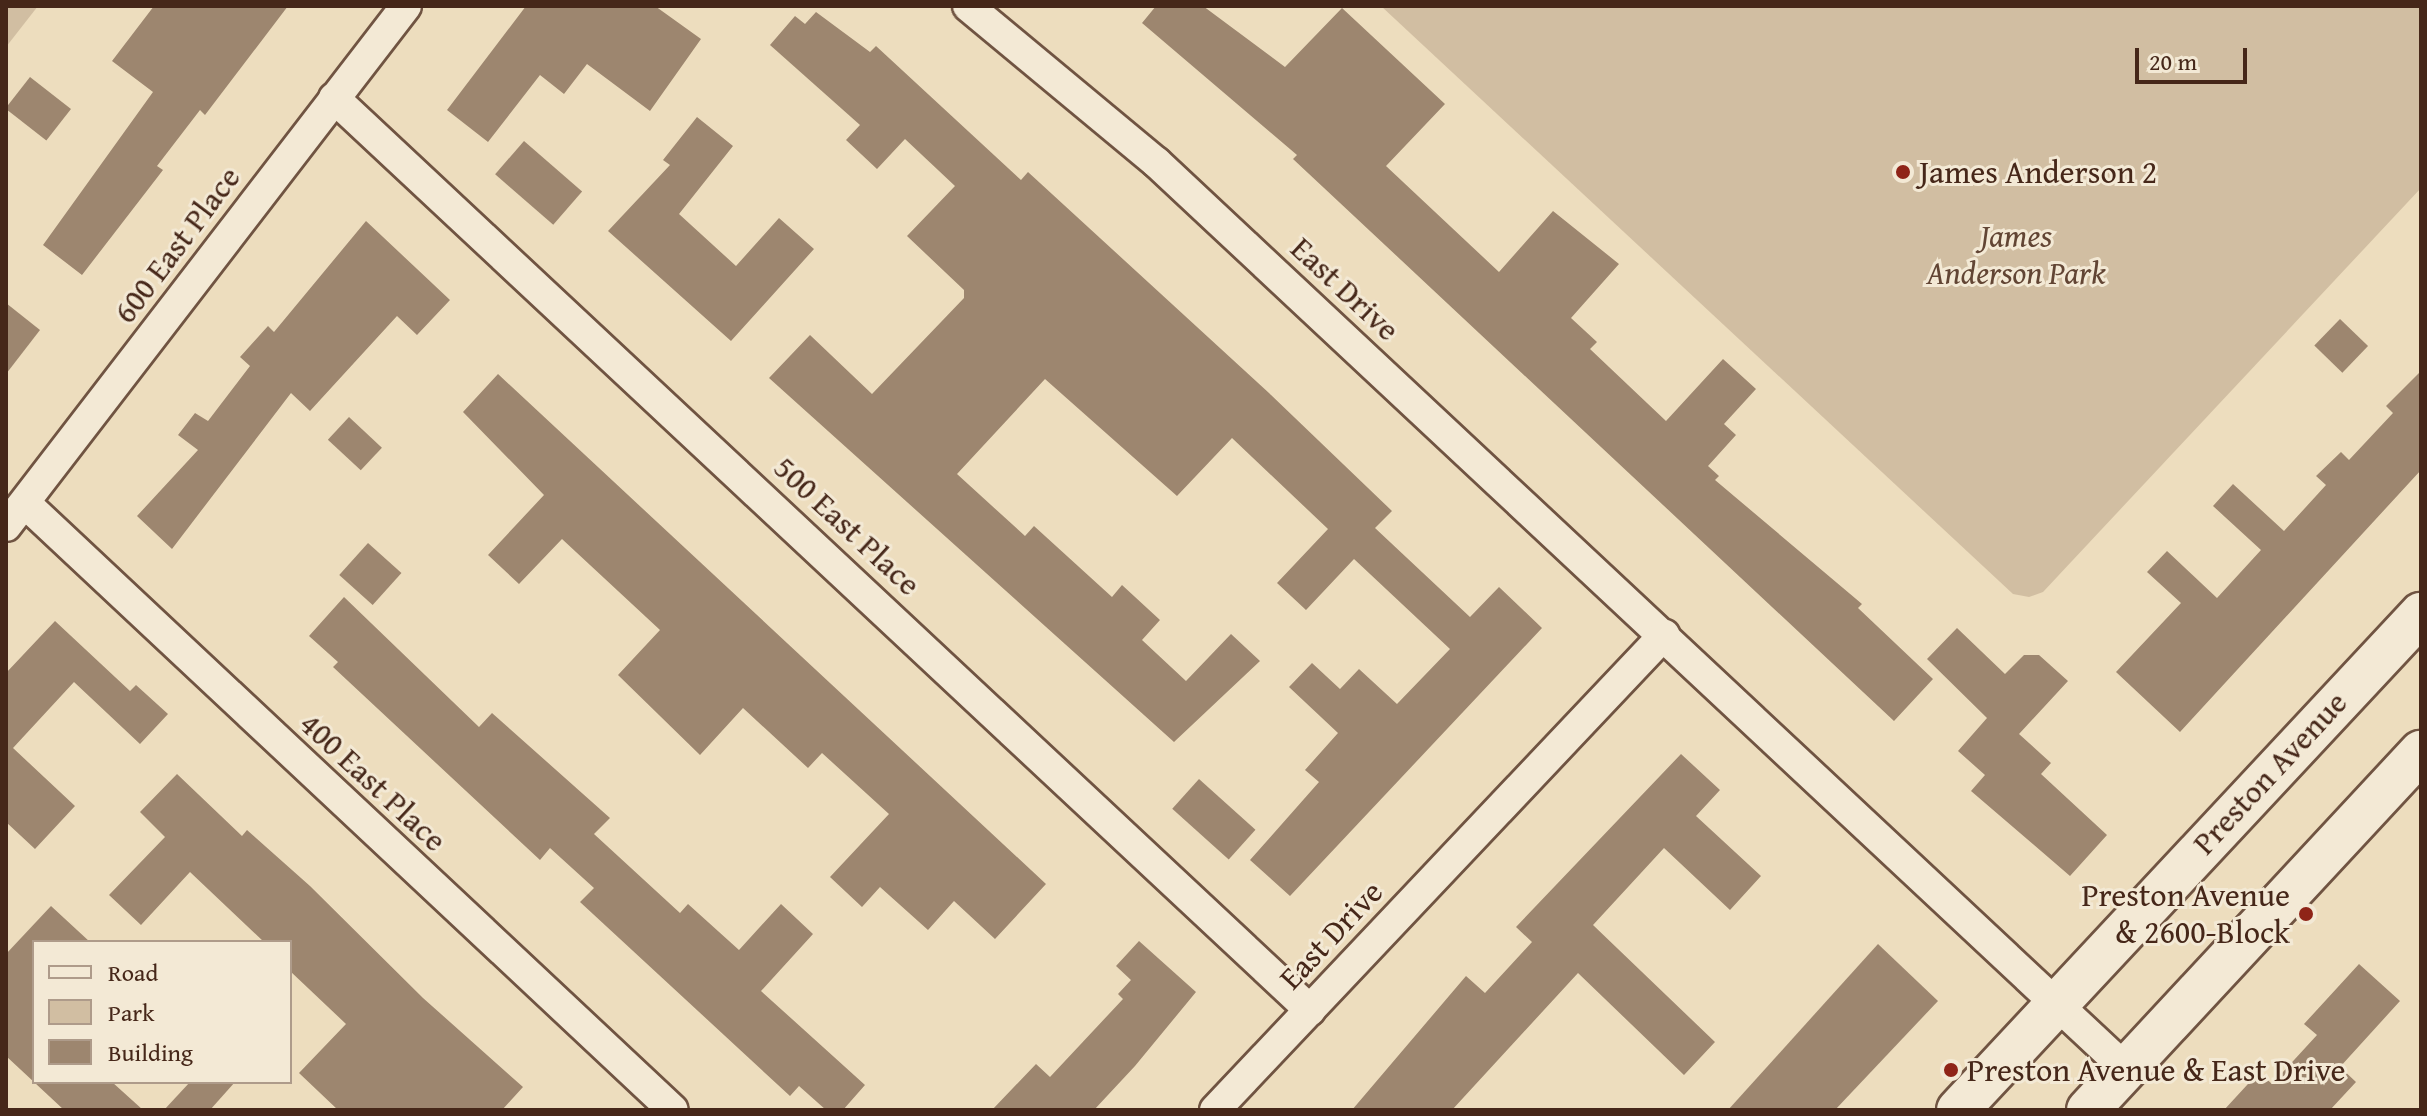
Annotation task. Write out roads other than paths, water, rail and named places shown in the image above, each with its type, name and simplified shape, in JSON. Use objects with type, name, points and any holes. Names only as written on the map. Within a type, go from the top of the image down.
[{"type":"main road","name":"Preston Avenue","points":[[1958,1110],[2056,1001],[2421,614]]},
{"type":"main road","points":[[2088,1110],[2421,752]]},
{"type":"street","name":"600 East Place","points":[[16,515],[406,6]]},
{"type":"street","name":"East Drive","points":[[968,6],[1156,162],[2126,1069]]},
{"type":"street","name":"500 East Place","points":[[334,98],[1310,1010]]},
{"type":"street","name":"400 East Place","points":[[16,515],[673,1110]]},
{"type":"street","name":"East Drive","points":[[1215,1110],[1664,635]]},
{"type":"place","name":"James Anderson 2","points":[[1903,172]]},
{"type":"place","name":"Preston Avenue & 2600-Block","points":[[2306,914]]},
{"type":"place","name":"Preston Avenue & East Drive","points":[[1951,1070]]},
{"type":"park label","name":"James Anderson Park","points":[[2016,256]]}]
